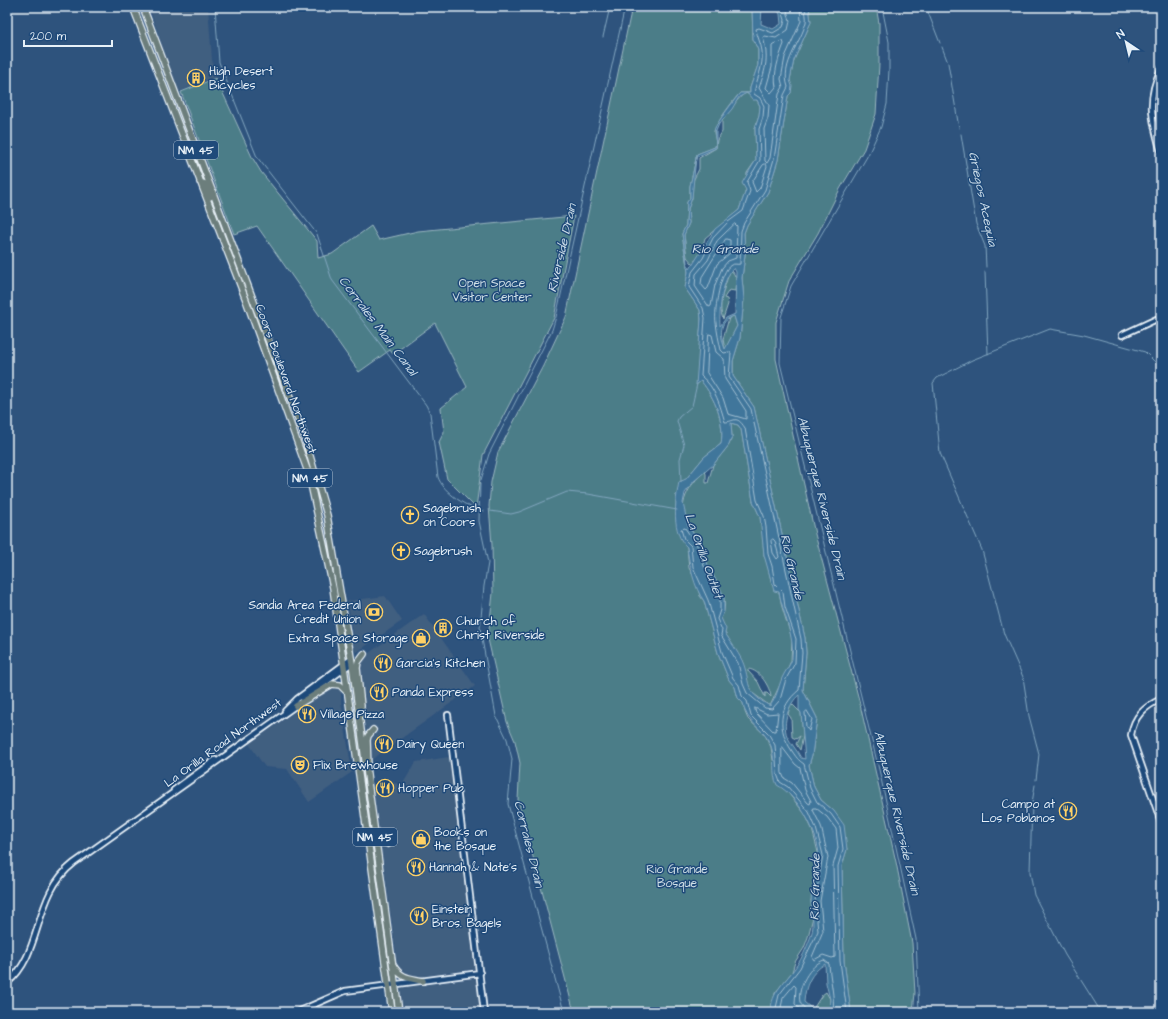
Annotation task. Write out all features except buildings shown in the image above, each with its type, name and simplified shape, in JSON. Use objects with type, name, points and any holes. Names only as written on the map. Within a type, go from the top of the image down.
[{"type":"main road","name":"Coors Boulevard Northwest","points":[[133,7],[246,300],[309,475],[333,588],[359,779],[392,985],[399,1012]]},
{"type":"main road","name":"Coors Boulevard Northwest","points":[[143,7],[304,435],[322,495],[332,540],[351,661],[377,846],[392,962],[392,1012]]},
{"type":"main road","points":[[200,182],[204,184],[215,210],[222,218]]},
{"type":"main road","points":[[364,654],[358,662],[357,668],[361,706],[359,722],[365,729],[373,730],[368,736],[367,740],[369,759],[367,778]]},
{"type":"main road","points":[[296,706],[332,684],[340,685],[346,691]]},
{"type":"main road","points":[[359,779],[363,788],[370,838],[377,846]]},
{"type":"main road","points":[[374,830],[382,841],[388,844]]},
{"type":"main road","points":[[392,962],[397,972],[403,977],[423,981]]},
{"type":"street","points":[[1161,69],[1154,85],[1151,104],[1161,152]]},
{"type":"street","points":[[1122,335],[1161,317]]},
{"type":"street","name":"La Orilla Road Northwest","points":[[165,799],[185,781],[287,710],[297,698],[351,661]]},
{"type":"street","name":"La Orilla Road Northwest","points":[[7,982],[24,963],[50,889],[60,874],[296,706],[343,666]]},
{"type":"street","points":[[1161,699],[1141,711],[1132,726],[1131,735],[1161,822]]},
{"type":"street","points":[[448,715],[484,1012]]},
{"type":"street","points":[[297,1012],[345,991],[480,973]]},
{"type":"shaded area","points":[[149,7],[208,7],[212,60],[217,76],[178,92]]},
{"type":"shaded area","points":[[385,596],[402,621],[357,652],[354,651],[348,601]]},
{"type":"shaded area","points":[[424,614],[475,686],[371,760],[363,716],[359,669],[366,655]]},
{"type":"shaded area","points":[[339,686],[341,691],[341,702],[352,772],[309,802],[287,769],[265,767],[249,744],[331,687]]},
{"type":"shaded area","points":[[449,757],[476,969],[410,978],[396,968],[396,954],[372,785],[391,782],[402,785],[416,762]]},
{"type":"shaded area","points":[[477,978],[480,1012],[403,1012],[399,988]]},
{"type":"green space","name":"Rio Grande Bosque","points":[[632,7],[752,7],[753,39],[758,50],[758,65],[750,88],[750,93],[740,93],[721,118],[714,131],[716,143],[715,147],[697,154],[690,186],[690,198],[687,202],[686,225],[682,234],[688,272],[685,288],[700,310],[701,319],[697,384],[701,381],[715,403],[722,427],[722,436],[721,444],[704,457],[686,479],[676,495],[676,520],[687,547],[689,568],[696,581],[700,596],[704,601],[718,653],[729,680],[735,687],[738,698],[743,703],[748,719],[765,735],[771,747],[773,760],[785,789],[805,814],[812,829],[819,856],[811,901],[813,917],[808,937],[804,948],[795,962],[792,972],[775,993],[771,1012],[574,1012],[518,800],[520,763],[515,741],[507,722],[488,639],[493,593],[492,545],[489,506],[491,482],[498,452],[543,366],[566,317]]},
{"type":"green space","points":[[809,7],[876,7],[879,23],[879,64],[876,114],[864,149],[840,189],[818,233],[789,281],[776,322],[776,359],[815,534],[859,700],[896,862],[912,943],[915,993],[913,1012],[851,1012],[844,961],[842,866],[847,849],[834,811],[821,800],[814,787],[809,765],[812,755],[817,718],[803,690],[806,653],[805,638],[754,407],[733,376],[733,361],[740,338],[744,299],[742,278],[745,255],[744,233],[747,225],[768,192],[778,160],[788,96],[791,93],[790,80],[794,60],[811,22]]},
{"type":"green space","name":"Open Space Visitor Center","points":[[216,78],[252,157],[261,172],[317,241],[318,258],[332,254],[371,226],[379,240],[418,231],[574,216],[554,318],[483,455],[476,508],[447,479],[439,442],[444,432],[441,408],[467,387],[435,323],[393,354],[390,350],[359,372],[257,226],[234,234],[181,92]]},
{"type":"green space","points":[[746,93],[757,100],[760,106],[759,116],[755,128],[756,160],[747,173],[746,190],[739,210],[705,238],[700,256],[692,263],[687,257],[684,235],[689,223],[688,209],[692,198],[693,181],[699,169],[699,158],[716,148],[717,140],[722,132],[722,121],[743,94]]},
{"type":"green space","points":[[730,271],[733,272],[736,278],[735,291],[729,290],[724,298],[727,299],[728,304],[723,319],[721,313],[721,301]]},
{"type":"green space","points":[[734,316],[737,326],[725,350],[723,339],[729,318]]},
{"type":"green space","points":[[731,423],[738,425],[741,429],[753,501],[760,517],[764,555],[772,585],[779,592],[792,639],[791,661],[770,706],[750,691],[746,682],[742,661],[725,633],[721,618],[725,604],[724,597],[711,572],[701,544],[689,527],[683,511],[689,489],[705,471],[706,483],[708,483],[713,465],[729,445],[732,437]],"holes":[[[748,669],[757,672],[764,680],[771,697],[767,693],[765,693],[765,697],[758,682],[748,671]]]},
{"type":"green space","points":[[791,703],[801,713],[803,736],[800,750],[796,744],[800,736],[796,739],[792,737],[791,718],[788,714]]},
{"type":"green space","points":[[826,992],[830,999],[829,1012],[811,1012],[822,995]]},
{"type":"water","name":"Rio Grande","points":[[752,7],[762,7],[761,24],[773,29],[781,24],[780,14],[776,7],[809,7],[811,22],[794,60],[790,80],[792,86],[791,93],[788,96],[778,160],[768,192],[747,225],[744,233],[745,255],[742,278],[744,299],[740,338],[733,361],[733,376],[754,407],[805,638],[806,653],[803,690],[817,718],[812,755],[809,765],[814,787],[821,800],[834,811],[844,825],[847,849],[842,866],[844,961],[851,1012],[829,1012],[830,999],[826,983],[825,964],[812,975],[807,985],[804,1002],[811,1008],[811,1012],[771,1012],[773,998],[799,962],[811,935],[813,922],[811,896],[819,863],[818,847],[811,827],[800,806],[785,790],[777,785],[774,775],[771,746],[764,734],[751,721],[743,703],[738,698],[735,687],[729,680],[718,653],[704,601],[697,589],[687,547],[678,534],[676,526],[676,499],[679,482],[686,479],[704,457],[721,444],[722,436],[722,427],[718,411],[711,395],[701,381],[696,385],[701,319],[700,310],[685,288],[688,272],[682,234],[686,225],[687,202],[690,198],[690,186],[696,160],[692,198],[688,209],[689,223],[684,235],[687,263],[690,269],[715,229],[739,210],[746,190],[742,183],[756,160],[755,128],[759,116],[760,106],[757,100],[753,100],[747,93],[750,93],[750,88],[758,65],[758,50],[753,39]],"holes":[[[734,268],[736,272],[735,314],[726,318],[720,326],[722,295],[730,273]],[[734,316],[737,326],[725,349],[721,334],[723,325],[729,318]],[[731,423],[738,425],[741,429],[753,501],[760,517],[764,555],[774,591],[779,592],[792,642],[792,659],[770,706],[761,701],[751,691],[742,660],[725,633],[726,629],[721,618],[724,612],[724,596],[708,565],[702,546],[688,526],[683,503],[685,493],[694,481],[713,465],[729,445],[732,437]],[[799,695],[799,710],[801,713],[805,759],[801,758],[787,736],[785,725],[787,714],[792,703]]]},
{"type":"water","points":[[740,93],[747,93],[739,97],[732,109],[719,124],[716,131],[716,142],[714,133],[715,128],[722,116]]},
{"type":"water","points":[[716,142],[716,148],[696,157],[697,154],[715,147]]},
{"type":"waterway","name":"Corrales Main Canal","points":[[215,7],[219,62],[257,157],[317,234],[332,280],[426,405],[430,413],[438,477],[441,483],[457,499],[471,507],[484,511]]},
{"type":"waterway","points":[[603,37],[610,7]]},
{"type":"waterway","name":"Riverside Drain","points":[[481,480],[489,454],[552,330],[556,317],[625,7]]},
{"type":"waterway","name":"Albuquerque Riverside Drain","points":[[882,7],[889,42],[889,70],[887,104],[881,127],[868,155],[791,286],[781,317],[780,363],[880,774],[916,939],[919,1012]]},
{"type":"waterway","name":"Griegos Acequia","points":[[926,7],[940,43]]},
{"type":"waterway","name":"Griegos Acequia","points":[[942,47],[948,63],[959,128]]},
{"type":"waterway","name":"Griegos Acequia","points":[[961,134],[976,224],[985,246],[986,267]]},
{"type":"waterway","name":"Griegos Acequia","points":[[985,272],[988,354]]},
{"type":"waterway","points":[[1036,780],[1039,754],[1029,716],[1023,677],[1004,634],[982,550],[940,453],[933,383],[937,378],[972,360],[1050,329],[1084,335],[1145,352],[1161,368]]},
{"type":"waterway","points":[[681,482],[680,459],[684,445],[677,421],[679,417],[692,406],[697,384]]},
{"type":"waterway","name":"Corrales Drain","points":[[480,484],[479,521],[488,563],[480,628],[496,716],[507,739],[512,759],[508,804],[564,1012]]},
{"type":"waterway","name":"La Orilla Outlet","points":[[490,511],[511,514],[567,492],[588,494],[677,510]]},
{"type":"waterway","points":[[1035,785],[1032,803],[1030,872],[1034,895],[1065,955],[1101,1012]]},
{"type":"place","name":"High Desert Bicycles","points":[[196,78]]},
{"type":"place","name":"Sagebrush on Coors","points":[[410,515]]},
{"type":"place","name":"Sagebrush","points":[[401,551]]},
{"type":"place","name":"Sandia Area Federal Credit Union","points":[[374,612]]},
{"type":"place","name":"Church of Christ Riverside","points":[[443,628]]},
{"type":"place","name":"Extra Space Storage","points":[[421,638]]},
{"type":"place","name":"Garcia's Kitchen","points":[[383,663]]},
{"type":"place","name":"Panda Express","points":[[379,692]]},
{"type":"place","name":"Village Pizza","points":[[307,714]]},
{"type":"place","name":"Dairy Queen","points":[[384,744]]},
{"type":"place","name":"Flix Brewhouse","points":[[300,765]]},
{"type":"place","name":"Hopper Pub","points":[[385,788]]},
{"type":"place","name":"Campo at Los Poblanos","points":[[1068,811]]},
{"type":"place","name":"Books on the Bosque","points":[[421,839]]},
{"type":"place","name":"Hannah & Nate's","points":[[416,867]]},
{"type":"place","name":"Einstein Bros. Bagels","points":[[419,916]]}]
